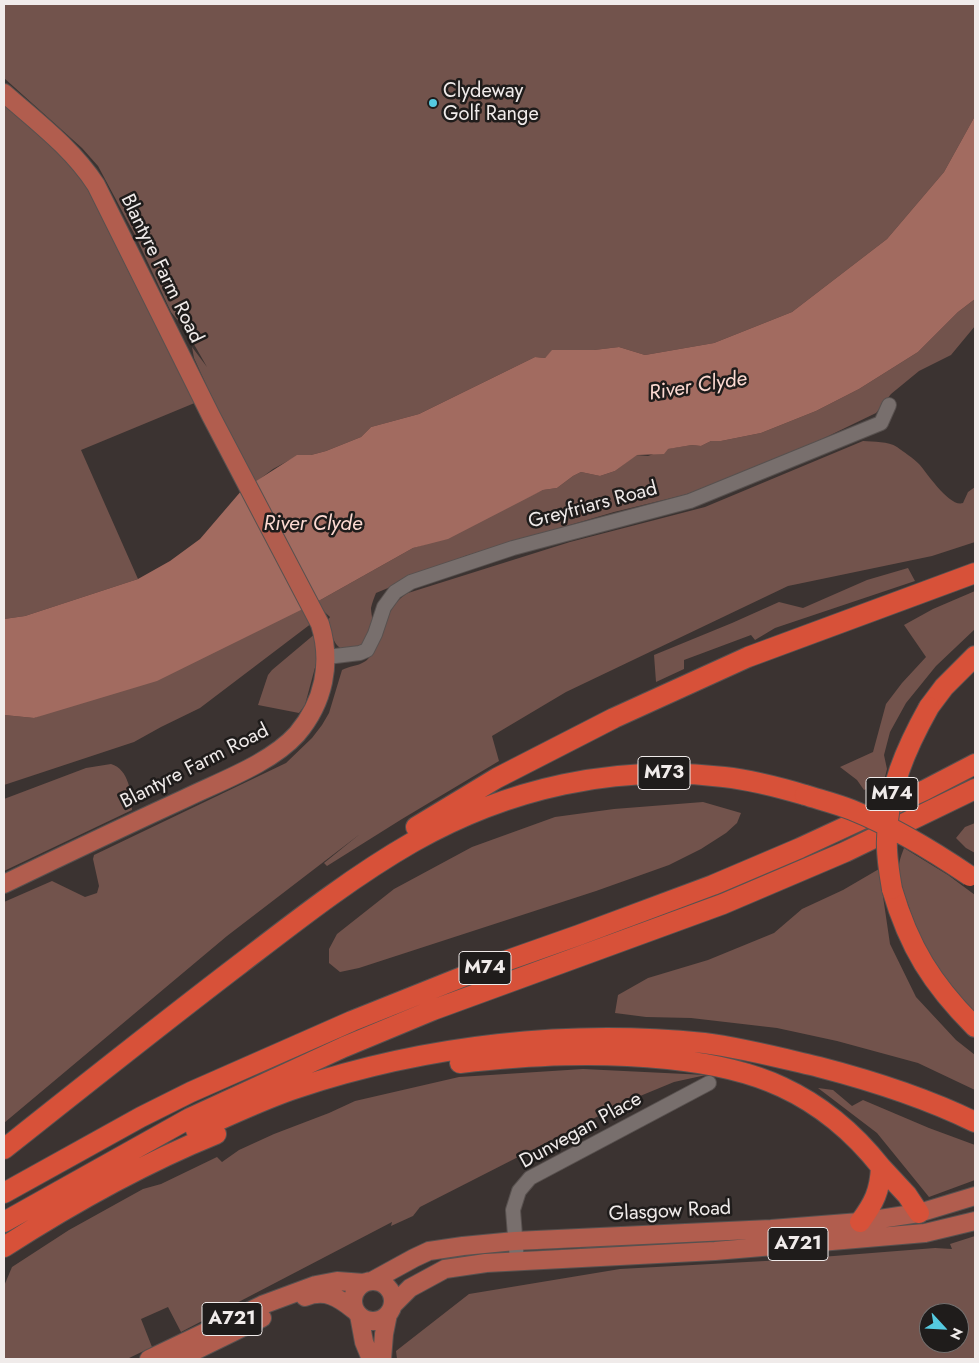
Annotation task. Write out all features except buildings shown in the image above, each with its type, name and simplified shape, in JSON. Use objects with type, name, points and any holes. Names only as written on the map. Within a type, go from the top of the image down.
[{"type":"highway","points":[[4,1149],[284,930],[328,891],[392,842],[496,778],[614,718],[748,657],[975,572]]},
{"type":"highway","name":"M74","points":[[975,656],[944,687],[929,707],[906,749],[893,792],[887,838],[892,889],[900,917],[909,938],[928,973],[975,1027]]},
{"type":"highway","name":"M74","points":[[4,1193],[141,1117],[191,1092],[343,1025],[478,971],[579,936],[713,885],[845,827],[925,790],[975,764]]},
{"type":"highway","name":"M73","points":[[284,930],[362,874],[415,841],[471,813],[550,786],[627,775],[662,773],[725,777],[775,786],[851,810],[878,822],[921,845],[972,878]]},
{"type":"highway","name":"M74","points":[[4,1222],[190,1118],[344,1047],[433,1010],[723,904],[845,852],[975,789]]},
{"type":"highway","name":"M74","points":[[61,1191],[295,1088],[364,1068],[423,1056],[538,1041],[582,1039],[655,1040],[731,1047],[851,1075],[934,1104],[975,1122]]},
{"type":"highway","name":"M74","points":[[431,1066],[516,1050],[622,1045],[700,1050],[802,1063]]},
{"type":"highway","points":[[4,1247],[54,1216],[181,1148],[301,1098],[355,1082],[431,1066],[535,1056],[591,1054],[687,1061],[724,1068],[782,1087],[815,1106],[849,1131],[908,1195],[919,1213]]},
{"type":"highway","points":[[860,1222],[877,1195],[881,1179],[881,1167]]},
{"type":"main road","name":"Blantyre Farm Road","points":[[4,93],[71,153],[85,168],[96,185],[247,488],[320,624],[327,658],[323,685],[315,706],[296,734],[277,752],[244,770],[4,884]]},
{"type":"main road","name":"Glasgow Road","points":[[368,1282],[428,1252],[515,1241],[771,1229],[860,1222],[919,1213],[975,1196]]},
{"type":"main road","points":[[919,1213],[925,1224],[931,1225],[975,1214]]},
{"type":"main road","name":"Glasgow Road","points":[[391,1310],[410,1288],[445,1269],[486,1262],[715,1251],[925,1233],[975,1221]]},
{"type":"main road","name":"A721","points":[[149,1359],[262,1305],[316,1285],[337,1281],[368,1282]]},
{"type":"main road","points":[[372,1359],[364,1342],[352,1302],[357,1288],[368,1282],[381,1284],[387,1288],[392,1297],[391,1310],[384,1334],[382,1359]]},
{"type":"main road","name":"A721","points":[[178,1359],[313,1294],[320,1293],[335,1297],[356,1312]]},
{"type":"main road","points":[[356,1312],[366,1319],[376,1320],[381,1319],[391,1310]]},
{"type":"street","name":"Greyfriars Road","points":[[327,658],[360,653],[367,650],[375,634],[384,607],[395,592],[412,582],[513,548],[690,501],[881,423],[889,405]]},
{"type":"street","name":"Dunvegan Place","points":[[517,1261],[513,1210],[519,1191],[530,1178],[709,1083]]},
{"type":"shaded area","points":[[4,4],[975,4],[975,116],[944,172],[887,239],[792,312],[714,343],[645,355],[619,347],[594,350],[553,350],[545,358],[535,357],[419,414],[371,427],[361,437],[326,451],[297,456],[273,469],[252,485],[194,358],[192,347],[207,367],[187,332],[171,312],[136,237],[98,166],[82,148],[4,78]]},
{"type":"shaded area","points":[[4,102],[79,172],[197,402],[81,450],[138,579],[25,616],[4,619]]},
{"type":"shaded area","points":[[975,299],[975,326],[951,355],[919,371],[891,394],[876,413],[756,471],[684,495],[614,512],[465,556],[376,593],[371,608],[372,622],[370,633],[366,640],[356,648],[346,650],[337,645],[332,636],[328,620],[330,617],[315,603],[413,548],[426,544],[543,490],[557,488],[581,472],[600,476],[615,471],[636,455],[648,456],[667,449],[692,445],[701,446],[711,441],[721,441],[761,433],[816,411],[859,389],[918,352],[958,312]]},
{"type":"shaded area","points":[[863,441],[885,443],[897,447],[919,464],[945,495],[958,503],[963,503],[968,492],[975,487],[975,542],[932,556],[788,586],[566,692],[492,736],[499,761],[327,866],[324,863],[360,834],[227,936],[4,1123],[4,902],[52,881],[85,897],[97,893],[99,886],[93,859],[94,855],[286,763],[312,738],[322,725],[329,713],[342,670],[368,659],[392,609],[401,597],[408,593],[570,542],[705,507]]},
{"type":"shaded area","points":[[908,568],[915,581],[775,628],[755,640],[751,635],[684,660],[684,669],[656,682],[654,655],[779,602],[803,608],[867,580]]},
{"type":"shaded area","points":[[975,591],[975,629],[936,666],[906,703],[890,732],[884,755],[887,769],[884,781],[864,790],[857,780],[840,767],[873,752],[886,704],[926,657],[904,625],[933,609]]},
{"type":"shaded area","points":[[305,607],[312,623],[200,708],[134,742],[4,785],[4,715],[34,718]]},
{"type":"shaded area","points":[[316,633],[317,660],[305,705],[299,713],[258,705],[268,675],[272,670]]},
{"type":"shaded area","points":[[111,764],[122,771],[126,777],[130,790],[132,810],[4,871],[4,799],[86,768]]},
{"type":"shaded area","points":[[703,802],[741,813],[737,823],[726,833],[701,849],[669,865],[596,891],[359,968],[340,972],[329,963],[329,949],[337,934],[394,889],[472,847],[555,817],[614,809]]},
{"type":"shaded area","points":[[975,823],[975,853],[966,848],[956,838],[965,827]]},
{"type":"shaded area","points":[[904,848],[948,875],[975,895],[975,1012],[943,975],[920,935],[900,876],[899,864]]},
{"type":"shaded area","points":[[879,869],[890,944],[916,997],[956,1040],[975,1055],[975,1090],[918,1063],[837,1041],[777,1028],[691,1018],[646,1017],[615,1013],[618,995],[648,978],[708,960],[774,933],[802,909],[843,890]]},
{"type":"shaded area","points":[[583,1069],[706,1075],[674,1082],[628,1101],[420,1207],[413,1216],[391,1226],[392,1222],[181,1332],[168,1307],[141,1319],[152,1347],[127,1359],[4,1359],[4,1286],[12,1267],[69,1230],[143,1189],[161,1184],[217,1157],[222,1162],[239,1150],[355,1101],[459,1077]]},
{"type":"shaded area","points":[[818,1088],[833,1090],[852,1106],[863,1100],[975,1145],[975,1180],[929,1197],[877,1133]]},
{"type":"shaded area","points":[[975,1236],[975,1359],[397,1359],[396,1351],[469,1294],[620,1269],[783,1260],[935,1248],[952,1249],[950,1244]]},
{"type":"water","name":"River Clyde","points":[[975,116],[975,299],[958,312],[918,352],[859,389],[816,411],[761,433],[721,441],[711,441],[701,446],[692,445],[668,449],[664,454],[637,455],[615,471],[600,476],[581,472],[557,488],[543,490],[448,539],[413,548],[315,603],[157,681],[34,718],[4,715],[4,619],[25,616],[138,579],[170,561],[200,539],[242,490],[297,455],[311,455],[326,451],[361,437],[371,427],[419,414],[535,357],[545,358],[552,350],[594,350],[619,347],[645,355],[714,343],[792,312],[887,239],[944,172]]},
{"type":"place","name":"Clydeway Golf Range","points":[[433,103]]}]
